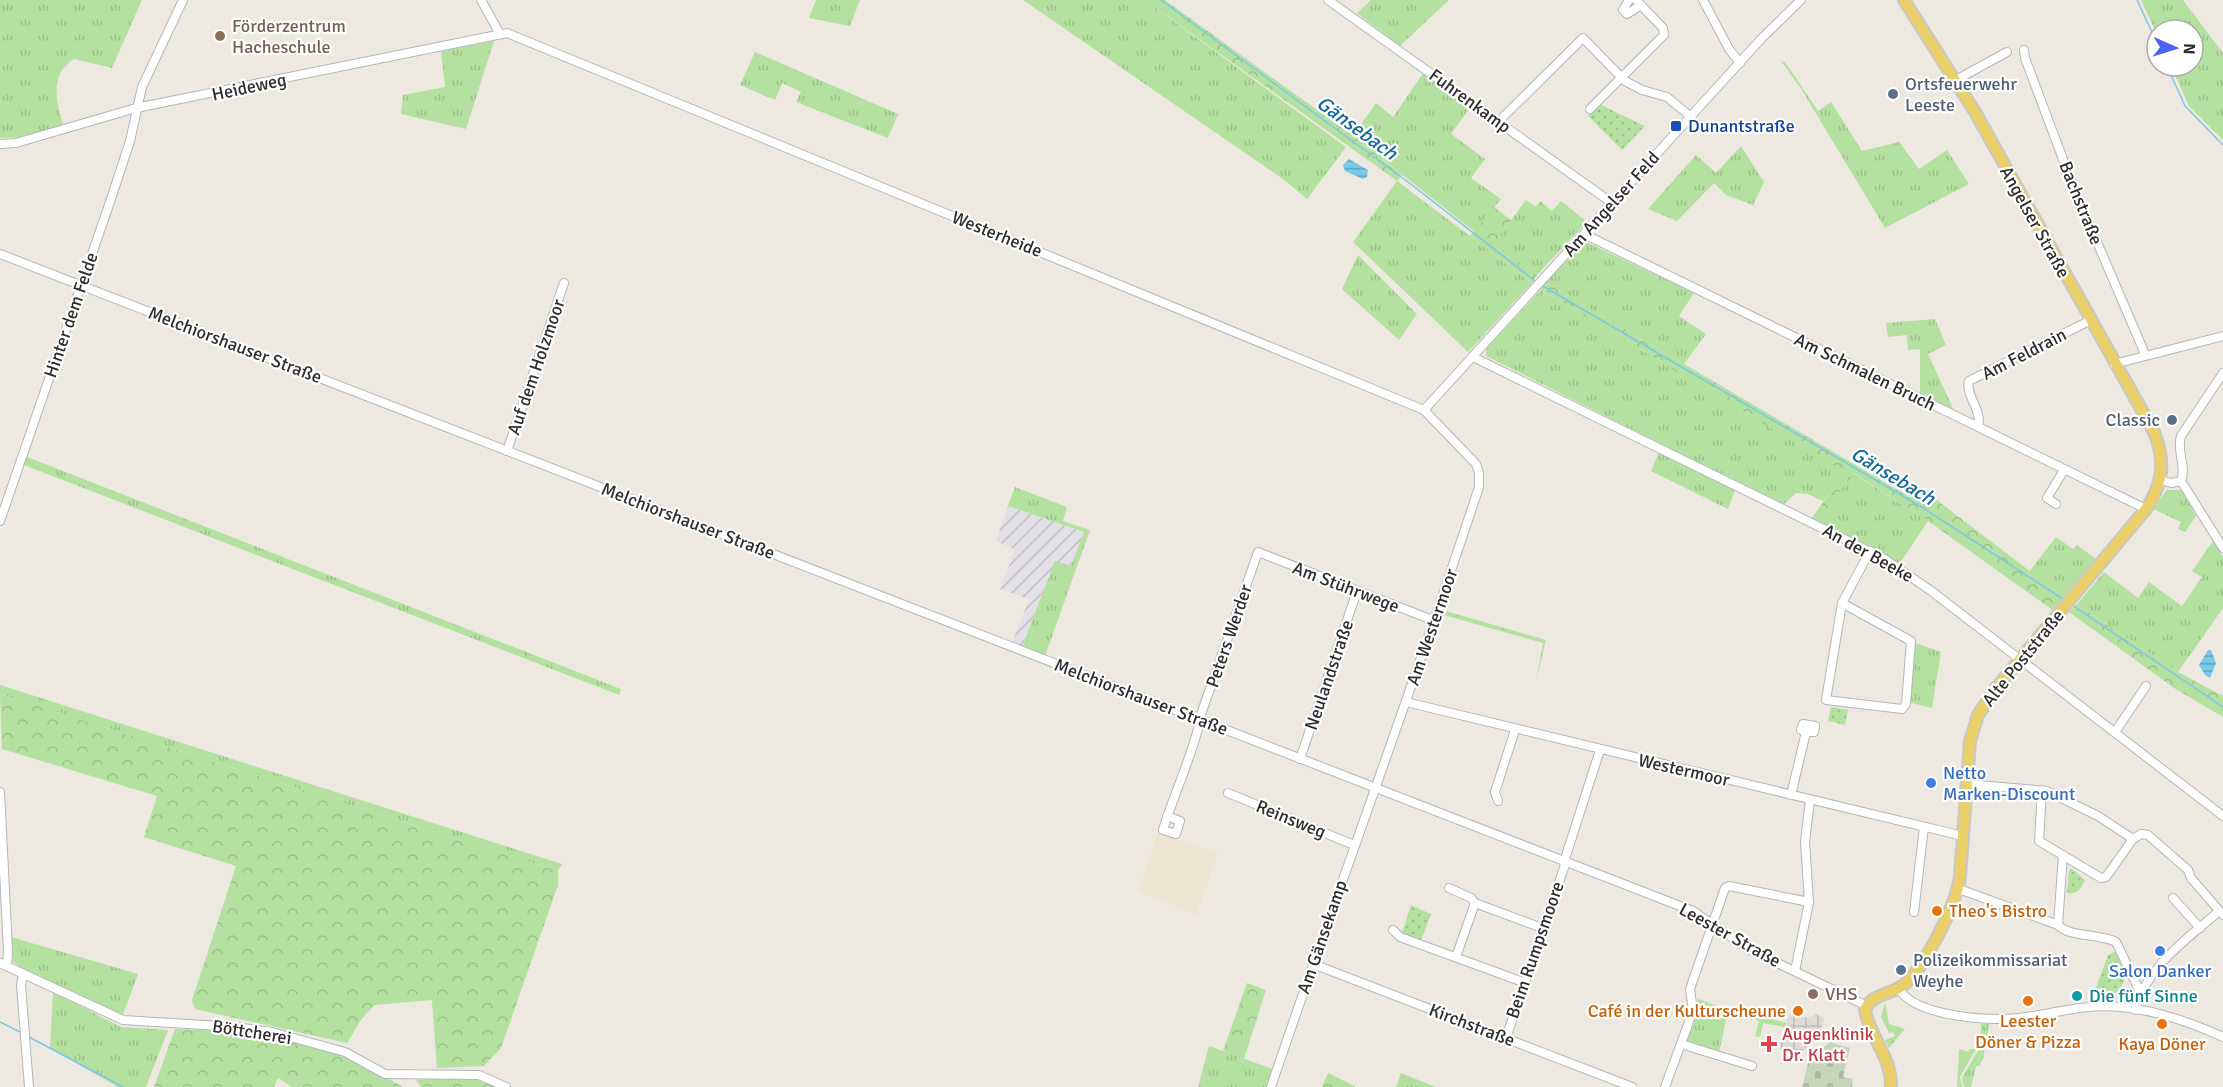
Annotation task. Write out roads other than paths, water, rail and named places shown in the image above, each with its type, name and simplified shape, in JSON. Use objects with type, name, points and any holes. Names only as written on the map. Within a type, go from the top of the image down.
[{"type":"main road","name":"Angelser Straße","points":[[1904,0],[1956,80],[2160,448]]},
{"type":"main road","name":"Alte Poststraße","points":[[1899,989],[1912,976],[1934,940],[1959,889],[1970,741],[1978,715],[1996,688],[2146,509],[2161,480],[2160,448]]},
{"type":"main road","points":[[1891,1087],[1890,1066],[1868,1022],[1867,1006],[1875,998],[1899,989]]},
{"type":"street","name":"Hinter dem Felde","points":[[0,521],[130,141],[142,87],[183,0]]},
{"type":"street","points":[[481,0],[500,34]]},
{"type":"street","name":"Fuhrenkamp","points":[[1328,0],[1612,203]]},
{"type":"street","points":[[1590,109],[1664,35],[1663,28],[1639,2],[1627,14],[1624,6],[1629,0]]},
{"type":"street","points":[[1704,0],[1729,49],[1740,63]]},
{"type":"street","name":"Am Angelser Feld","points":[[1424,410],[1740,63],[1801,0]]},
{"type":"street","name":"Heideweg","points":[[0,144],[16,143],[136,108],[500,34]]},
{"type":"street","name":"Westerheide","points":[[500,34],[515,35],[1424,410],[1476,464]]},
{"type":"street","points":[[1498,122],[1583,38],[1622,77],[1642,90],[1667,97],[1691,117]]},
{"type":"street","name":"Bachstraße","points":[[2024,50],[2073,186],[2145,354]]},
{"type":"street","points":[[1956,80],[2007,52]]},
{"type":"street","name":"Am Schmalen Bruch","points":[[1584,234],[2146,509]]},
{"type":"street","name":"Melchiorshauser Straße","points":[[0,254],[1376,789]]},
{"type":"street","name":"Auf dem Holzmoor","points":[[507,451],[564,283]]},
{"type":"street","name":"Am Feldrain","points":[[1978,427],[1978,412],[1968,387],[1969,381],[2090,321]]},
{"type":"street","points":[[2114,364],[2145,354],[2223,336]]},
{"type":"street","name":"An der Beeke","points":[[1473,357],[1870,551],[1907,573],[2223,816]]},
{"type":"street","points":[[2181,480],[2184,471],[2179,448],[2181,436],[2223,374]]},
{"type":"street","name":"Am Westermoor","points":[[1376,789],[1479,487],[1476,464]]},
{"type":"street","points":[[2056,504],[2047,498],[2064,470]]},
{"type":"street","points":[[2161,480],[2171,483],[2181,480]]},
{"type":"street","points":[[2181,480],[2223,548]]},
{"type":"street","points":[[1842,603],[1911,641],[1906,704],[1902,709],[1826,700],[1842,603],[1870,551]]},
{"type":"street","name":"Peters Werder","points":[[1167,816],[1181,772],[1190,761],[1199,724],[1258,552]]},
{"type":"street","name":"Am Stührwege","points":[[1258,552],[1435,621]]},
{"type":"street","name":"Neulandstraße","points":[[1300,759],[1358,591]]},
{"type":"street","points":[[2115,732],[2146,686]]},
{"type":"street","name":"Westermoor","points":[[1406,702],[1963,836]]},
{"type":"street","points":[[1498,801],[1495,792],[1515,730]]},
{"type":"street","points":[[1791,795],[1806,732]]},
{"type":"street","name":"Beim Rumpsmoore","points":[[1506,1038],[1600,750]]},
{"type":"street","points":[[1966,784],[2042,790],[2098,816],[2133,840]]},
{"type":"street","name":"Am Gänsekamp","points":[[1271,1087],[1354,844],[1376,789]]},
{"type":"street","name":"Leester Straße","points":[[1376,789],[1693,911],[1750,950],[1867,1006]]},
{"type":"street","points":[[2042,790],[2039,842],[2101,878],[2106,877],[2133,840],[2141,834],[2148,835],[2188,870],[2191,878],[2221,913],[2200,928],[2159,965],[2140,994],[2135,1010]]},
{"type":"street","points":[[0,792],[8,950],[3,964]]},
{"type":"street","name":"Reinsweg","points":[[1228,794],[1354,844]]},
{"type":"street","points":[[1795,971],[1809,902],[1805,842],[1810,800]]},
{"type":"street","points":[[1914,912],[1924,827]]},
{"type":"street","points":[[2058,925],[2063,855]]},
{"type":"street","points":[[1665,1087],[1694,1010],[1690,989],[1725,888],[1729,886],[1809,902]]},
{"type":"street","points":[[1449,888],[1471,898],[1475,903],[1542,928]]},
{"type":"street","points":[[1959,889],[2058,925],[2062,930],[2116,942],[2140,994]]},
{"type":"street","points":[[2173,898],[2200,928]]},
{"type":"street","points":[[1456,957],[1475,903]]},
{"type":"street","points":[[1393,930],[1400,937],[1523,982]]},
{"type":"street","name":"Böttcherei","points":[[3,964],[123,1020],[236,1027],[272,1032],[345,1052],[385,1074],[479,1075],[506,1087]]},
{"type":"street","name":"Kirchstraße","points":[[1313,964],[1632,1087]]},
{"type":"street","points":[[23,974],[21,986],[29,1087]]},
{"type":"street","points":[[1899,989],[1914,1004],[1939,1012],[2019,1018],[2076,1008],[2104,1006],[2181,1019],[2223,1037]]},
{"type":"street","points":[[1681,1044],[1752,1066]]},
{"type":"water","points":[[1349,159],[1368,170],[1367,177],[1363,179],[1345,171],[1343,165]]},
{"type":"water","points":[[2208,650],[2211,650],[2216,663],[2210,678],[2205,675],[2199,665]]},
{"type":"waterway","name":"Gänsebach","points":[[1161,0],[1412,185],[1535,281]]},
{"type":"waterway","points":[[2137,0],[2145,18]]},
{"type":"waterway","points":[[2172,78],[2185,106],[2223,145]]},
{"type":"waterway","name":"Gänsebach","points":[[1541,285],[1920,506],[2063,599]]},
{"type":"waterway","name":"Gänsebach","points":[[2072,605],[2223,707]]},
{"type":"waterway","points":[[0,1022],[20,1032]]},
{"type":"waterway","points":[[29,1037],[123,1087]]},
{"type":"place","name":"Förderzentrum Hacheschule","points":[[220,36]]},
{"type":"place","name":"Ortsfeuerwehr Leeste","points":[[1893,94]]},
{"type":"place","name":"Dunantstraße","points":[[1676,126]]},
{"type":"place","name":"Classic","points":[[2172,420]]},
{"type":"place","name":"Netto Marken-Discount","points":[[1931,783]]},
{"type":"place","name":"Theo's Bistro","points":[[1937,911]]},
{"type":"place","name":"Salon Danker","points":[[2160,951]]},
{"type":"place","name":"Polizeikommissariat Weyhe","points":[[1901,970]]},
{"type":"place","name":"VHS","points":[[1813,994]]},
{"type":"place","name":"Die fünf Sinne","points":[[2077,996]]},
{"type":"place","name":"Leester Döner & Pizza","points":[[2028,1001]]},
{"type":"place","name":"Café in der Kulturscheune","points":[[1798,1011]]},
{"type":"place","name":"Kaya Döner","points":[[2162,1024]]},
{"type":"place","name":"Augenklinik Dr. Klatt","points":[[1769,1044]]}]
